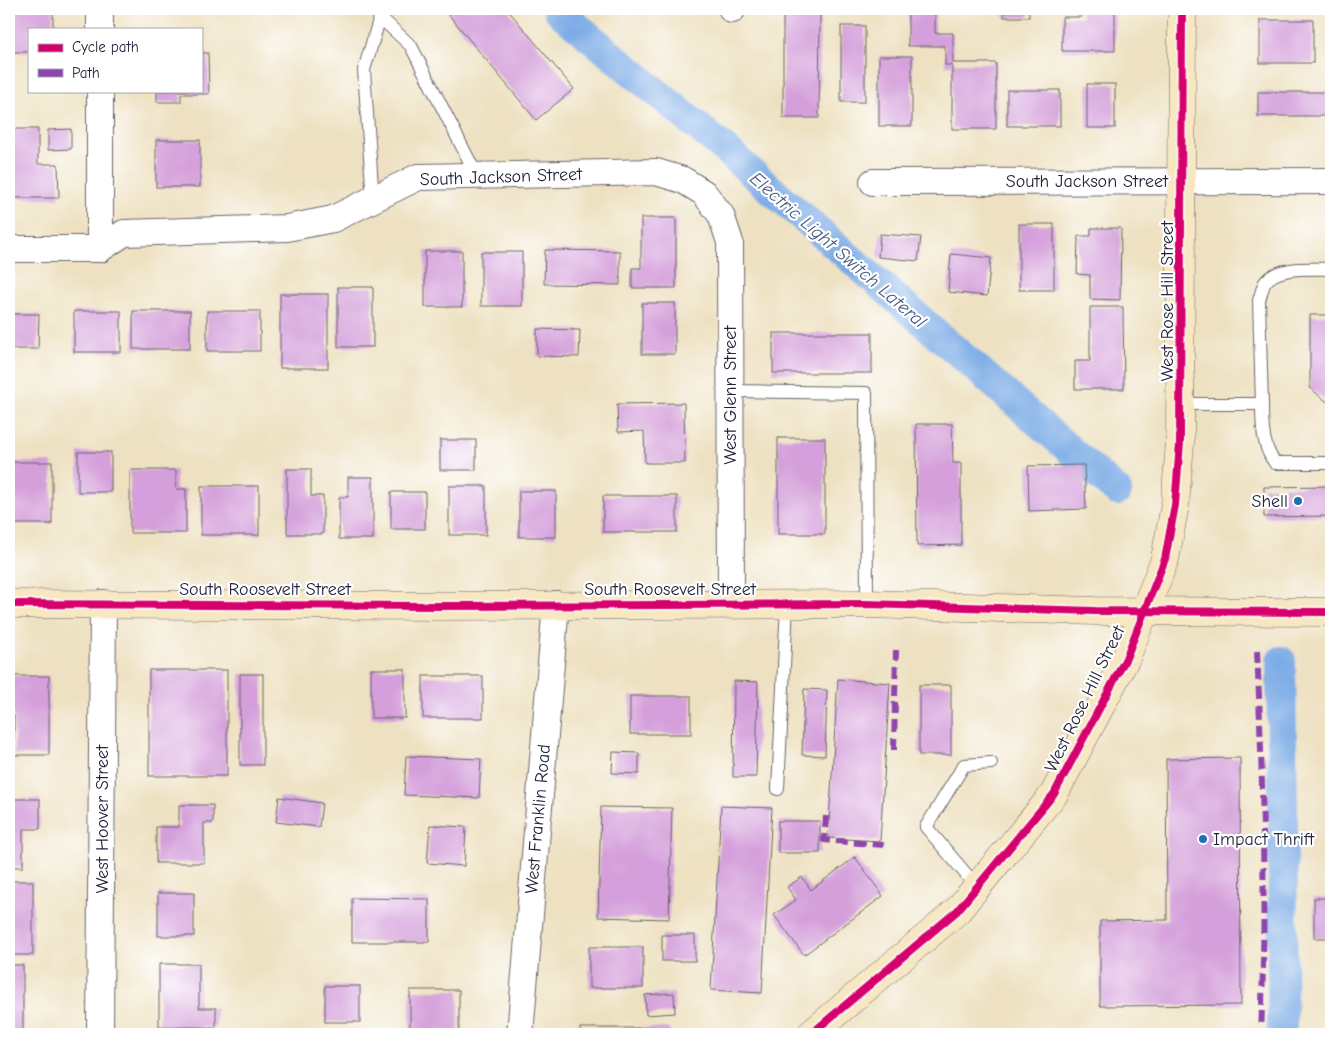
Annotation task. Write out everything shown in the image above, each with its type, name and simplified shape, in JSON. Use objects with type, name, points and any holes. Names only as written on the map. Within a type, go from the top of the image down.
[{"type":"street","points":[[100,9],[100,28]]},
{"type":"street","name":"West Rose Hill Street","points":[[811,1034],[957,911],[1054,794],[1126,658],[1165,559],[1175,505],[1180,443],[1183,181],[1182,9]]},
{"type":"street","points":[[9,249],[100,249],[100,92]]},
{"type":"street","name":"South Jackson Street","points":[[100,249],[124,233],[286,228],[334,219],[418,177],[656,172],[683,180],[704,194]]},
{"type":"street","name":"South Jackson Street","points":[[873,182],[1331,181]]},
{"type":"street","name":"West Glenn Street","points":[[704,194],[721,215],[730,242],[731,604]]},
{"type":"street","name":"West Hoover Street","points":[[100,1034],[103,603]]},
{"type":"street","name":"South Roosevelt Street","points":[[9,604],[427,606],[867,604],[1143,612],[1201,610],[1331,612]]},
{"type":"street","name":"West Franklin Road","points":[[520,1034],[556,604]]},
{"type":"lane","points":[[373,201],[364,70],[380,17],[411,46],[477,176]]},
{"type":"lane","points":[[1331,269],[1297,268],[1275,275],[1264,284],[1259,300],[1262,426],[1268,454],[1275,463],[1331,462]]},
{"type":"lane","points":[[730,391],[866,393],[867,604]]},
{"type":"lane","points":[[1181,404],[1262,404]]},
{"type":"lane","points":[[778,788],[787,605]]},
{"type":"lane","points":[[977,887],[926,827],[964,765],[991,763]]},
{"type":"building","points":[[11,9],[53,9],[53,28],[28,28],[28,52],[11,52]]},
{"type":"building","points":[[156,9],[189,9],[189,11],[156,11]]},
{"type":"building","points":[[444,9],[507,9],[574,89],[536,120]]},
{"type":"building","points":[[783,9],[820,9],[819,118],[783,118]]},
{"type":"building","points":[[908,9],[935,9],[935,33],[953,33],[953,63],[996,63],[996,129],[952,129],[952,65],[945,65],[945,46],[908,46]]},
{"type":"building","points":[[1004,9],[1029,9],[1029,17],[1004,17]]},
{"type":"building","points":[[1082,9],[1115,9],[1115,51],[1062,51],[1062,17],[1082,17]]},
{"type":"building","points":[[1260,20],[1313,20],[1313,63],[1260,63]]},
{"type":"building","points":[[841,26],[865,26],[865,102],[841,102]]},
{"type":"building","points":[[202,53],[208,53],[209,94],[181,94],[181,102],[157,102],[157,92],[202,92]]},
{"type":"building","points":[[879,56],[912,56],[912,126],[879,126]]},
{"type":"building","points":[[1087,84],[1115,84],[1115,128],[1087,128]]},
{"type":"building","points":[[1007,90],[1060,90],[1060,126],[1007,126]]},
{"type":"building","points":[[1258,92],[1328,92],[1328,116],[1258,116]]},
{"type":"building","points":[[9,129],[38,129],[38,164],[58,164],[59,198],[14,198],[14,168],[9,168]]},
{"type":"building","points":[[71,129],[71,149],[48,150],[48,130]]},
{"type":"building","points":[[156,140],[200,140],[200,187],[156,187]]},
{"type":"building","points":[[641,218],[676,218],[676,288],[632,288],[632,268],[641,268]]},
{"type":"building","points":[[1019,224],[1054,224],[1054,290],[1019,290]]},
{"type":"building","points":[[1091,228],[1121,228],[1120,300],[1090,299],[1090,275],[1077,274],[1078,236],[1091,236]]},
{"type":"building","points":[[880,234],[921,237],[918,261],[878,257]]},
{"type":"building","points":[[545,250],[620,251],[620,285],[544,284]]},
{"type":"building","points":[[425,251],[462,251],[462,307],[425,307]]},
{"type":"building","points":[[481,252],[522,252],[522,306],[481,306]]},
{"type":"building","points":[[951,254],[991,258],[987,296],[948,292]]},
{"type":"building","points":[[338,287],[373,287],[373,347],[338,347]]},
{"type":"building","points":[[280,294],[328,294],[328,368],[280,368]]},
{"type":"building","points":[[642,303],[675,303],[675,354],[642,354]]},
{"type":"building","points":[[1090,307],[1123,307],[1124,389],[1075,389],[1075,361],[1090,361]]},
{"type":"building","points":[[74,311],[121,311],[121,352],[74,352]]},
{"type":"building","points":[[133,311],[190,311],[190,349],[133,349]]},
{"type":"building","points":[[207,311],[260,311],[260,351],[207,351]]},
{"type":"building","points":[[9,314],[39,314],[38,349],[9,349]]},
{"type":"building","points":[[1310,315],[1331,315],[1331,405],[1310,388]]},
{"type":"building","points":[[537,329],[580,330],[579,357],[537,356]]},
{"type":"building","points":[[773,333],[872,333],[872,373],[773,373]]},
{"type":"building","points":[[684,403],[685,463],[645,463],[644,431],[618,432],[617,404]]},
{"type":"building","points":[[916,424],[952,424],[953,463],[961,463],[961,545],[917,546]]},
{"type":"building","points":[[778,438],[825,438],[825,534],[778,534]]},
{"type":"building","points":[[440,440],[476,440],[476,470],[440,470]]},
{"type":"building","points":[[78,452],[111,452],[111,492],[78,492]]},
{"type":"building","points":[[10,462],[52,462],[52,524],[10,524]]},
{"type":"building","points":[[1084,465],[1086,509],[1029,511],[1028,466]]},
{"type":"building","points":[[287,469],[311,469],[311,496],[323,496],[323,534],[287,534]]},
{"type":"building","points":[[130,470],[176,470],[176,489],[186,489],[186,533],[130,533]]},
{"type":"building","points":[[348,477],[373,477],[373,539],[339,539],[339,497],[348,497]]},
{"type":"building","points":[[201,486],[259,486],[259,535],[201,535]]},
{"type":"building","points":[[449,486],[486,486],[486,535],[449,535]]},
{"type":"building","name":"Shell","points":[[1331,486],[1331,516],[1264,517],[1264,487]]},
{"type":"building","points":[[519,491],[556,491],[556,537],[519,537]]},
{"type":"building","points":[[391,492],[425,492],[425,529],[391,529]]},
{"type":"building","points":[[603,496],[677,496],[677,532],[603,532]]},
{"type":"building","points":[[371,669],[405,669],[405,718],[371,718]]},
{"type":"building","points":[[149,670],[227,670],[227,776],[149,776]]},
{"type":"building","points":[[240,674],[263,674],[263,765],[240,765]]},
{"type":"building","points":[[9,676],[49,676],[49,755],[14,755],[14,715],[9,715]]},
{"type":"building","points":[[423,676],[483,676],[483,718],[423,718]]},
{"type":"building","points":[[838,679],[890,683],[880,841],[828,838]]},
{"type":"building","points":[[734,681],[758,682],[756,777],[733,777]]},
{"type":"building","points":[[919,685],[951,685],[951,755],[919,755]]},
{"type":"building","points":[[804,689],[827,690],[825,756],[802,755]]},
{"type":"building","points":[[630,696],[691,696],[691,734],[630,734]]},
{"type":"building","points":[[613,752],[639,753],[639,774],[612,773]]},
{"type":"building","points":[[406,756],[481,759],[479,798],[404,795]]},
{"type":"building","name":"Impact Thrift","points":[[1240,758],[1241,1005],[1100,1006],[1100,921],[1167,920],[1166,759]]},
{"type":"building","points":[[279,797],[322,803],[319,827],[276,822]]},
{"type":"building","points":[[9,799],[40,799],[40,829],[23,829],[23,867],[9,867]]},
{"type":"building","points":[[179,805],[213,805],[213,823],[204,823],[204,863],[156,863],[156,827],[179,827]]},
{"type":"building","points":[[721,806],[772,808],[762,993],[711,990]]},
{"type":"building","points":[[601,807],[672,808],[669,919],[598,917]]},
{"type":"building","points":[[778,821],[820,821],[820,853],[778,853]]},
{"type":"building","points":[[430,825],[466,827],[464,866],[427,863]]},
{"type":"building","points":[[855,857],[883,896],[804,955],[774,915],[796,900],[787,887],[802,877],[811,890]]},
{"type":"building","points":[[9,881],[33,881],[33,955],[9,955]]},
{"type":"building","points":[[158,893],[194,893],[194,936],[158,936]]},
{"type":"building","points":[[352,898],[429,899],[429,942],[352,942]]},
{"type":"building","points":[[1314,898],[1331,898],[1331,938],[1314,938]]},
{"type":"building","points":[[662,935],[695,935],[695,961],[662,961]]},
{"type":"building","points":[[589,947],[643,947],[643,988],[589,988]]},
{"type":"building","points":[[159,964],[199,964],[199,1008],[216,1008],[216,1027],[159,1027]]},
{"type":"building","points":[[9,965],[23,965],[23,1034],[9,1034]]},
{"type":"building","points":[[325,986],[360,986],[360,1022],[325,1022]]},
{"type":"building","points":[[410,990],[459,990],[459,1034],[410,1034]]},
{"type":"building","points":[[674,993],[675,1013],[646,1015],[645,995]]},
{"type":"building","points":[[580,1028],[670,1028],[670,1034],[580,1034]]},
{"type":"waterway","name":"Electric Light Switch Lateral","points":[[558,9],[720,145],[1117,491]]},
{"type":"waterway","name":"Electric Light Switch Lateral","points":[[1281,661],[1283,817],[1282,1034]]},
{"type":"marked path","points":[[894,750],[896,650]]},
{"type":"marked path","points":[[1257,651],[1263,843],[1261,1034]]},
{"type":"marked path","points":[[826,816],[824,840],[884,845]]},
{"type":"cycle path","points":[[811,1034],[957,911],[1054,794],[1126,658],[1165,559],[1175,505],[1180,443],[1182,9]]},
{"type":"cycle path","points":[[9,604],[437,606],[867,604],[1095,611],[1331,612]]},
{"type":"place","name":"Shell","points":[[1298,501]]},
{"type":"place","name":"Impact Thrift","points":[[1203,839]]}]
